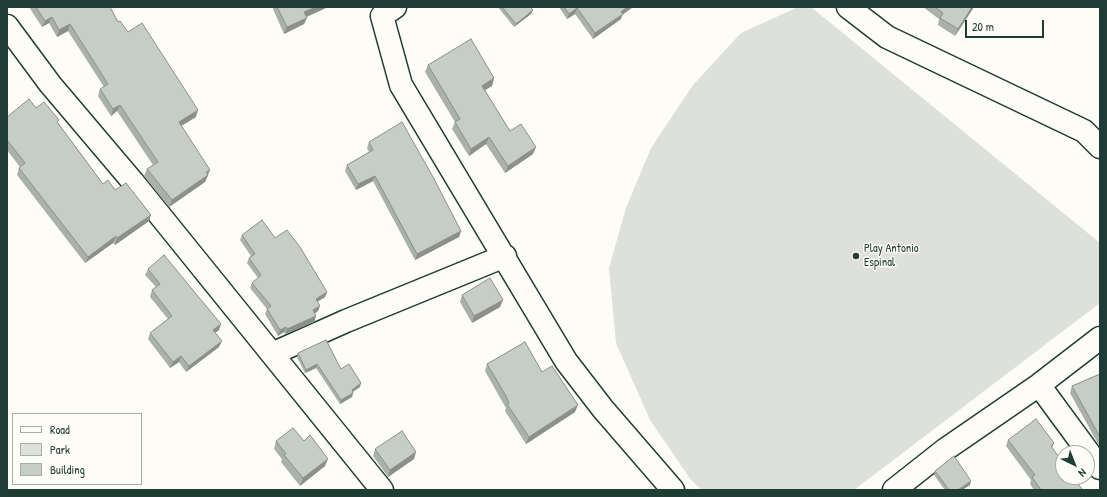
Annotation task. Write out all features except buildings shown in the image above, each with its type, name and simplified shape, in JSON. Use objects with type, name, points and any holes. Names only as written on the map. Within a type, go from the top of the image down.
[{"type":"street","points":[[395,7],[382,16],[401,85],[505,256],[566,361],[603,409],[673,490]]},
{"type":"street","points":[[848,7],[887,37],[1084,131],[1100,147]]},
{"type":"street","points":[[7,26],[50,84],[134,182],[382,490]]},
{"type":"street","points":[[272,354],[346,321],[505,256]]},
{"type":"street","points":[[894,490],[946,449],[1039,385],[1100,338]]},
{"type":"street","points":[[1039,385],[1100,468]]},
{"type":"green space","name":"Play Antonio Espinal","points":[[798,7],[811,7],[1100,243],[1100,303],[854,490],[702,490],[691,480],[650,420],[616,343],[609,268],[626,208],[651,148],[693,85],[741,33]]},
{"type":"place","name":"Play Antonio Espinal","points":[[856,256]]}]
